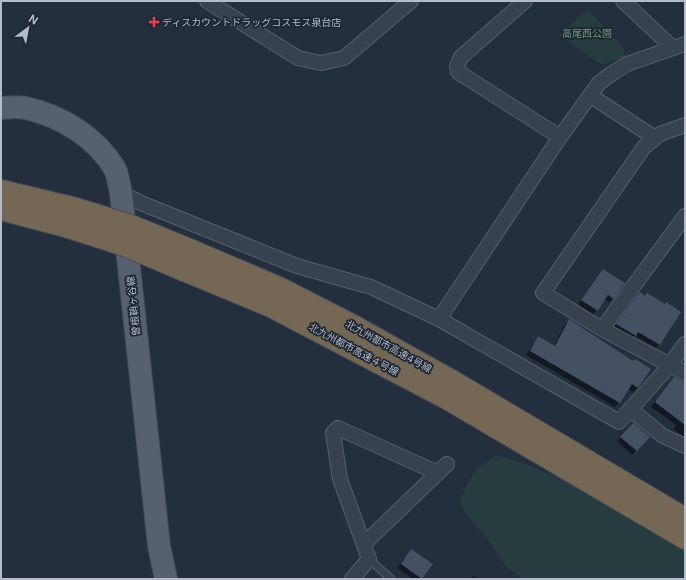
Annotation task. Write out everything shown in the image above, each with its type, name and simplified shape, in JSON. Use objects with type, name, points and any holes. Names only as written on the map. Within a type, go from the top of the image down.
[{"type":"highway","points":[[1,191],[72,218]]},
{"type":"highway","points":[[1,209],[72,218]]},
{"type":"highway","name":"北九州都市高速4号線","points":[[72,218],[130,226],[188,260],[279,288],[355,326],[685,519]]},
{"type":"highway","name":"北九州都市高速４号線","points":[[188,260],[271,306],[445,397],[685,538]]},
{"type":"main road","name":"曽根鞘ヶ谷線","points":[[1,108],[24,108],[54,116],[76,129],[96,145],[115,170],[121,193],[159,546],[166,579]]},
{"type":"street","points":[[207,1],[298,58],[321,62],[344,58],[410,1]]},
{"type":"street","points":[[525,1],[461,57],[458,72],[560,137]]},
{"type":"street","points":[[623,1],[679,46]]},
{"type":"street","points":[[439,319],[560,137],[599,84],[627,64],[679,46]]},
{"type":"street","points":[[591,96],[655,138]]},
{"type":"street","points":[[685,125],[660,134],[644,147],[543,293],[602,329],[685,373]]},
{"type":"street","points":[[121,193],[141,203],[297,266],[371,287],[439,319],[619,422],[670,365],[685,344]]},
{"type":"street","points":[[602,329],[685,216]]},
{"type":"street","points":[[630,408],[663,436],[685,446]]},
{"type":"street","points":[[352,579],[369,558],[340,479],[334,433],[338,428],[442,469],[364,544]]},
{"type":"lane","points":[[369,558],[391,579]]},
{"type":"green space","name":"高尾西公園","points":[[587,9],[623,47],[626,57],[602,65],[559,35]]},
{"type":"green space","points":[[496,456],[520,462],[563,480],[634,518],[685,550],[685,579],[524,579],[507,568],[488,540],[465,513],[460,502],[469,480],[482,465]]},
{"type":"building","points":[[603,269],[625,283],[614,299],[608,295],[598,311],[581,300]]},
{"type":"building","points":[[640,292],[645,296],[647,293],[665,304],[666,302],[681,312],[660,345],[638,332],[636,336],[616,324]]},
{"type":"building","points":[[569,319],[633,361],[635,359],[651,369],[638,388],[632,384],[620,403],[530,351],[538,336],[555,346]]},
{"type":"building","points":[[674,377],[685,382],[685,425],[655,402]]},
{"type":"building","points":[[633,423],[650,437],[637,451],[620,437]]},
{"type":"building","points":[[411,549],[433,564],[422,579],[401,564]]},
{"type":"place","name":"ディスカウントドラッグコスモス泉台店","points":[[154,22]]}]
